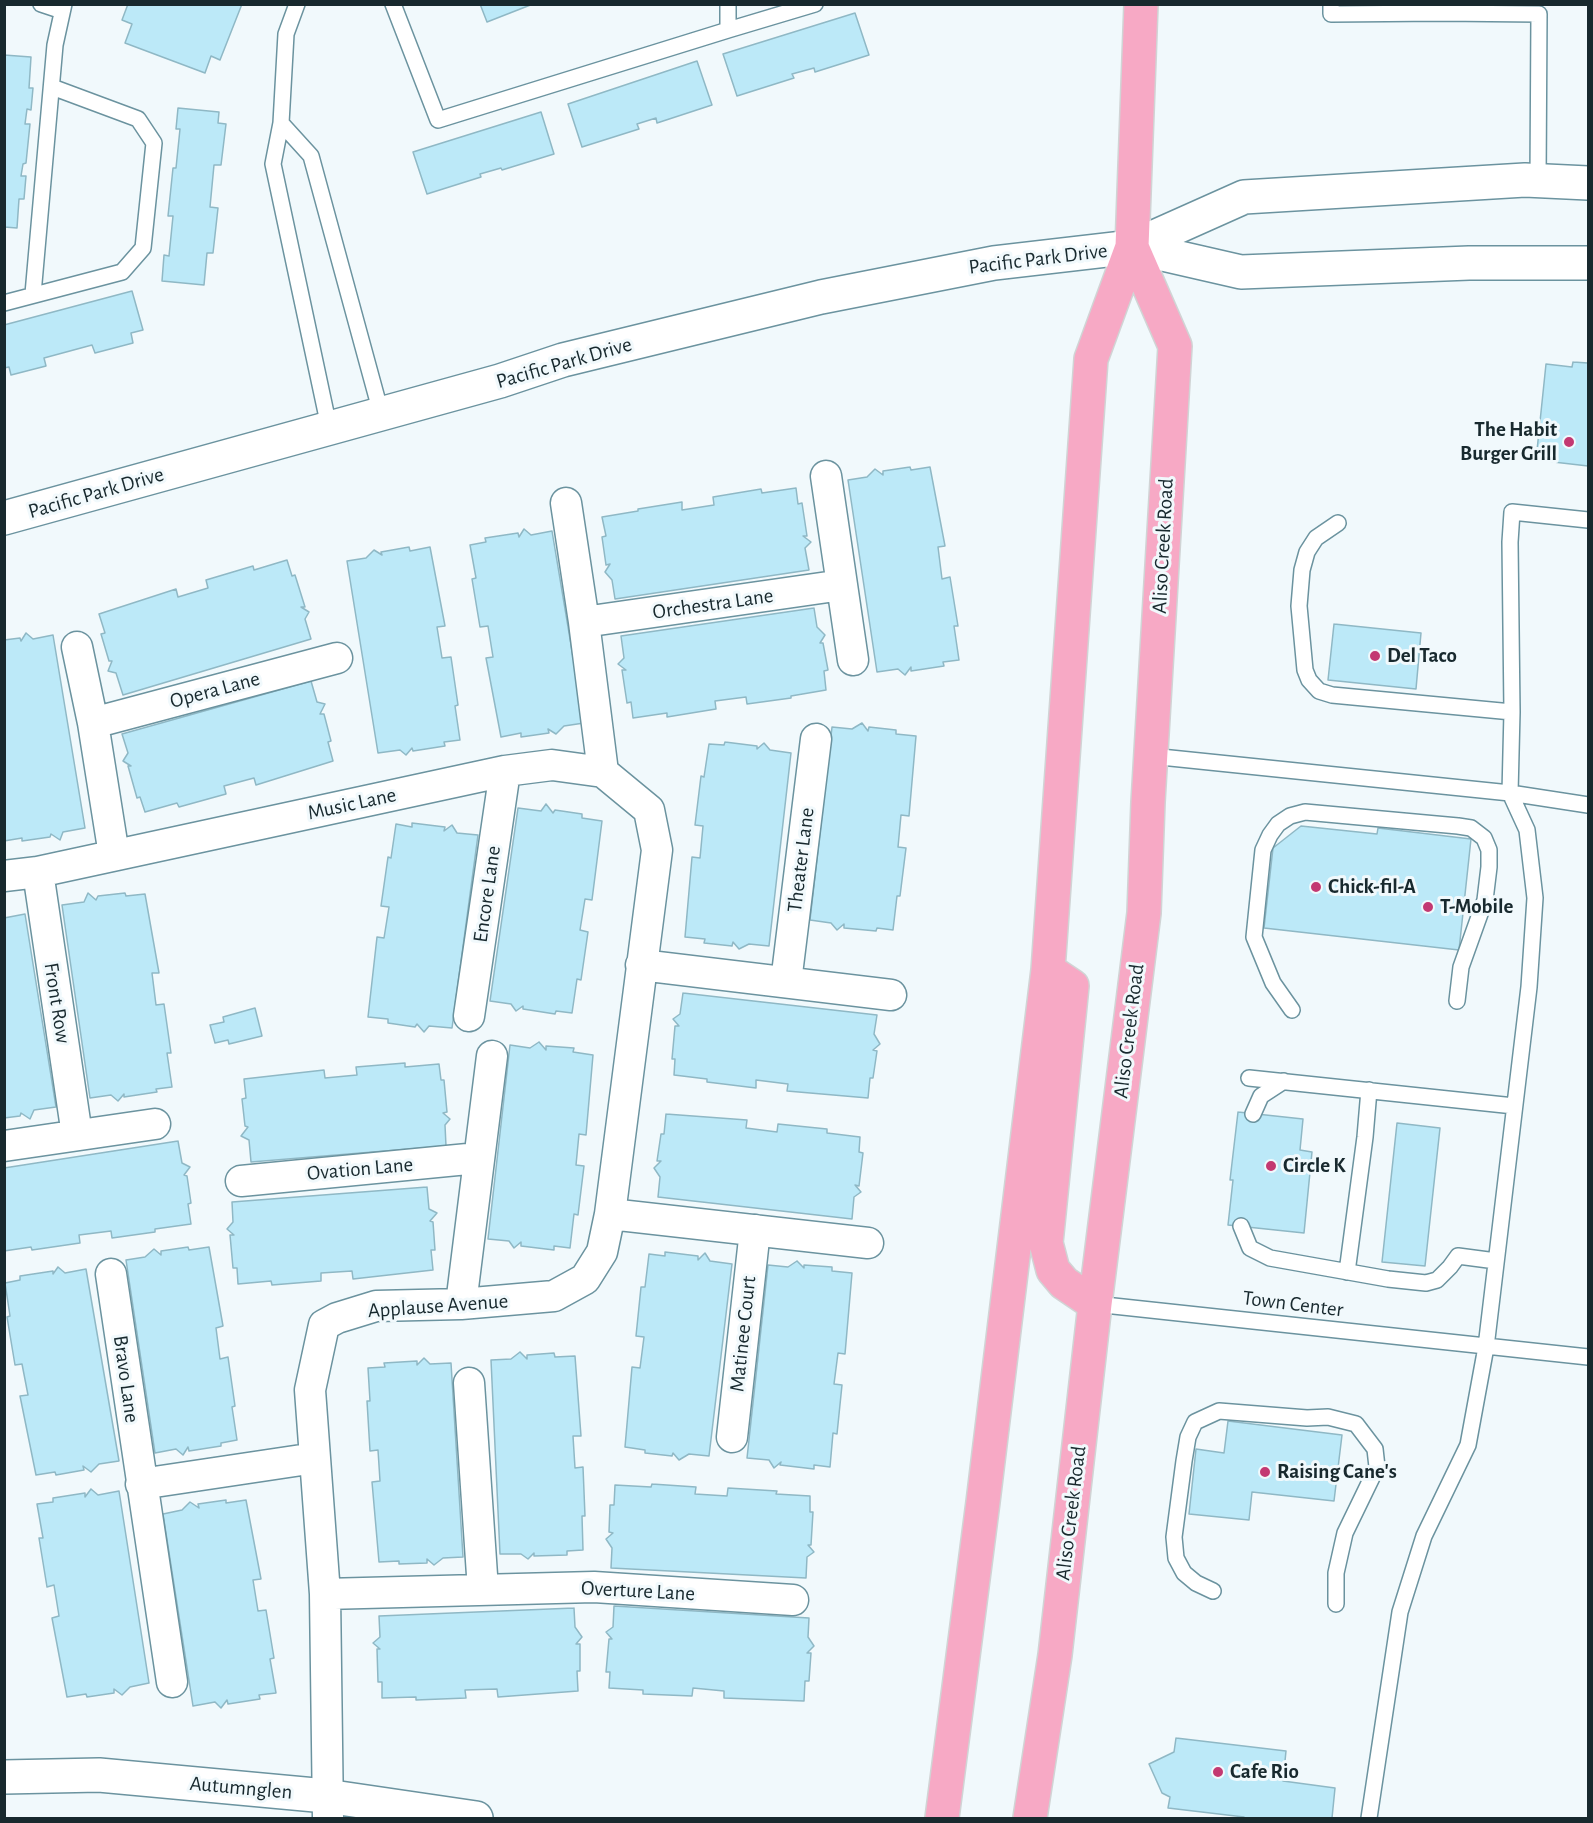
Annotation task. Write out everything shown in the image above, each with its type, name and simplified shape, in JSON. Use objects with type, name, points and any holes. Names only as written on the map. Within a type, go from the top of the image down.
[{"type":"main road","name":"Aliso Creek Road","points":[[942,1818],[1048,970],[1091,359],[1132,247],[1141,4]]},
{"type":"main road","name":"Pacific Park Drive","points":[[4,518],[500,381],[563,360],[820,297],[994,262],[1132,247],[1244,197],[1538,181],[1588,183]]},
{"type":"main road","name":"Aliso Creek Road","points":[[1030,1818],[1054,1655],[1144,913],[1175,346],[1132,247]]},
{"type":"main road","name":"Pacific Park Drive","points":[[1132,247],[1241,272],[1469,263],[1588,263]]},
{"type":"main road","points":[[1048,970],[1072,986],[1046,1243],[1053,1270],[1064,1283],[1095,1304]]},
{"type":"main road","name":"Autumnglen","points":[[4,1777],[99,1775],[327,1807],[476,1818]]},
{"type":"street","points":[[826,476],[853,660]]},
{"type":"street","points":[[566,503],[603,772]]},
{"type":"street","name":"Orchestra Lane","points":[[584,622],[842,585]]},
{"type":"street","points":[[77,647],[93,723],[114,855]]},
{"type":"street","name":"Opera Lane","points":[[93,723],[337,658]]},
{"type":"street","name":"Theater Lane","points":[[786,982],[816,739]]},
{"type":"street","name":"Music Lane","points":[[4,876],[38,872],[506,771],[552,765],[603,772]]},
{"type":"street","name":"Encore Lane","points":[[469,1016],[506,771]]},
{"type":"street","name":"Applause Avenue","points":[[327,1807],[325,1594],[310,1390],[324,1325],[337,1318],[376,1306],[461,1304],[554,1296],[585,1279],[602,1252],[610,1214],[657,850],[649,810],[603,772]]},
{"type":"street","name":"Front Row","points":[[38,872],[77,1135]]},
{"type":"street","points":[[641,965],[891,995]]},
{"type":"street","points":[[461,1304],[492,1056]]},
{"type":"street","points":[[4,1146],[155,1124]]},
{"type":"street","name":"Ovation Lane","points":[[241,1181],[478,1158]]},
{"type":"street","points":[[610,1214],[868,1243]]},
{"type":"street","name":"Matinee Court","points":[[732,1437],[754,1230]]},
{"type":"street","name":"Bravo Lane","points":[[111,1274],[172,1682]]},
{"type":"street","points":[[470,1383],[483,1590]]},
{"type":"street","points":[[141,1484],[315,1458]]},
{"type":"street","name":"Overture Lane","points":[[325,1594],[594,1587],[793,1600]]},
{"type":"lane","points":[[33,294],[56,45],[63,8],[41,4]]},
{"type":"lane","points":[[297,4],[286,34],[281,123],[273,164],[329,427]]},
{"type":"lane","points":[[393,4],[438,120],[815,4]]},
{"type":"lane","points":[[728,4],[728,30]]},
{"type":"lane","points":[[1331,4],[1331,14],[1440,9],[1539,14],[1538,181]]},
{"type":"lane","points":[[4,303],[122,272],[143,248],[154,143],[138,119],[52,87]]},
{"type":"lane","points":[[281,123],[311,156],[381,413]]},
{"type":"lane","points":[[1369,1818],[1400,1612],[1424,1536],[1468,1445],[1486,1347],[1529,987],[1535,898],[1527,830],[1510,793],[1512,512],[1588,520]]},
{"type":"lane","points":[[1338,523],[1316,538],[1306,552],[1302,570],[1299,606],[1305,670],[1309,680],[1319,690],[1332,695],[1512,712]]},
{"type":"lane","points":[[1151,756],[1510,793],[1588,805]]},
{"type":"lane","points":[[1292,1010],[1273,983],[1254,937],[1263,850],[1270,834],[1278,824],[1290,816],[1305,812],[1472,828],[1484,838],[1489,850],[1485,900],[1461,967],[1457,1001]]},
{"type":"lane","points":[[1249,1078],[1514,1106]]},
{"type":"lane","points":[[1253,1114],[1261,1096],[1284,1081]]},
{"type":"lane","points":[[1347,1272],[1369,1090]]},
{"type":"lane","points":[[1241,1226],[1250,1248],[1270,1258],[1388,1279],[1426,1283],[1437,1280],[1458,1256],[1496,1261]]},
{"type":"lane","name":"Town Center","points":[[1095,1304],[1588,1357]]},
{"type":"lane","points":[[1213,1591],[1196,1583],[1184,1573],[1176,1558],[1174,1537],[1184,1461],[1188,1437],[1195,1422],[1219,1411],[1307,1418],[1328,1417],[1356,1424],[1375,1449],[1377,1467],[1345,1533],[1336,1573],[1335,1604]]},
{"type":"building","points":[[128,4],[242,4],[220,60],[211,56],[205,73],[125,43],[132,24],[122,20]]},
{"type":"building","points":[[480,4],[533,4],[487,22]]},
{"type":"building","points":[[855,13],[869,55],[815,72],[814,68],[792,74],[794,78],[737,96],[723,54]]},
{"type":"building","points":[[4,55],[31,57],[29,88],[33,88],[31,110],[27,109],[25,124],[30,124],[26,163],[23,164],[21,176],[26,176],[24,199],[19,199],[17,228],[4,227]]},
{"type":"building","points":[[697,61],[712,105],[657,123],[656,118],[637,124],[639,129],[582,147],[568,104]]},
{"type":"building","points":[[178,108],[219,112],[218,123],[226,124],[221,165],[214,165],[210,207],[218,208],[213,253],[207,253],[204,285],[162,281],[164,255],[169,256],[173,216],[168,216],[180,129],[176,129]]},
{"type":"building","points":[[541,112],[554,154],[502,170],[501,168],[480,174],[481,177],[427,194],[413,152]]},
{"type":"building","points":[[132,291],[143,330],[131,333],[133,343],[95,353],[92,345],[44,358],[46,366],[11,375],[9,367],[4,368],[4,325]]},
{"type":"building","points":[[1573,362],[1588,363],[1588,466],[1536,460],[1546,364],[1572,367]]},
{"type":"building","points":[[910,467],[911,470],[930,467],[945,546],[938,547],[942,579],[950,577],[958,626],[954,626],[959,660],[943,662],[944,666],[911,671],[911,667],[905,675],[898,669],[877,672],[848,480],[867,477],[875,469],[883,475],[883,471]]},
{"type":"building","points":[[796,488],[798,504],[802,503],[807,536],[803,536],[811,542],[805,548],[809,570],[615,599],[612,580],[605,572],[610,564],[606,565],[602,537],[606,536],[602,517],[682,502],[682,510],[714,505],[713,497],[761,489],[762,493]]},
{"type":"building","points":[[524,529],[531,535],[552,531],[584,723],[564,726],[556,734],[548,729],[549,733],[521,737],[521,733],[501,737],[486,658],[493,657],[488,626],[480,627],[472,579],[476,578],[470,545],[486,542],[485,538],[518,533],[519,537]]},
{"type":"building","points":[[409,547],[410,551],[430,547],[445,626],[437,627],[442,658],[451,657],[460,740],[444,742],[445,746],[413,751],[412,748],[406,755],[400,750],[378,753],[347,561],[366,558],[374,550],[382,555],[381,552]]},
{"type":"building","points":[[287,560],[292,576],[295,575],[305,607],[301,607],[309,612],[305,619],[311,639],[123,695],[116,673],[108,671],[112,661],[109,661],[101,634],[105,633],[99,614],[176,589],[178,597],[208,588],[206,580],[253,566],[254,570]]},
{"type":"building","points":[[814,608],[817,627],[825,635],[820,643],[823,643],[828,670],[824,671],[826,690],[747,704],[746,697],[715,701],[716,709],[667,717],[667,713],[633,718],[631,702],[627,703],[622,670],[626,670],[618,664],[624,658],[621,636]]},
{"type":"building","name":"Del Taco","points":[[1334,624],[1421,633],[1416,689],[1328,680]]},
{"type":"building","points":[[26,633],[33,639],[53,635],[85,828],[63,832],[60,840],[51,834],[50,837],[4,841],[4,640],[20,638],[21,641]]},
{"type":"building","points":[[311,681],[317,702],[325,704],[320,714],[324,714],[333,761],[256,785],[254,778],[224,786],[226,794],[179,807],[177,803],[145,812],[140,797],[137,798],[128,766],[131,766],[123,761],[128,753],[122,734]]},
{"type":"building","points":[[862,723],[868,731],[869,727],[896,730],[896,734],[916,736],[909,816],[901,815],[898,847],[906,848],[893,930],[844,928],[844,924],[837,930],[831,923],[810,920],[832,727],[852,729]]},
{"type":"building","points":[[725,742],[757,746],[757,749],[764,743],[770,750],[791,753],[769,946],[749,944],[739,949],[733,942],[732,946],[704,943],[705,939],[685,937],[692,857],[700,858],[703,826],[695,825],[701,776],[704,777],[709,744],[724,745]]},
{"type":"building","points":[[546,804],[553,813],[555,810],[582,814],[582,818],[602,821],[592,900],[585,899],[580,930],[588,932],[581,980],[577,979],[572,1013],[556,1011],[555,1014],[523,1009],[523,1006],[516,1011],[511,1004],[490,1001],[518,808],[541,811]]},
{"type":"building","points":[[412,823],[445,827],[444,831],[452,825],[457,833],[478,835],[452,1028],[429,1026],[424,1032],[417,1024],[415,1027],[388,1023],[388,1019],[368,1017],[377,937],[384,938],[389,907],[381,906],[388,857],[391,858],[396,824],[412,827]]},
{"type":"building","points":[[1301,826],[1377,834],[1378,828],[1471,839],[1459,950],[1264,928],[1273,848]]},
{"type":"building","points":[[88,893],[96,900],[98,896],[125,893],[126,896],[145,894],[159,973],[152,973],[156,1005],[164,1004],[171,1053],[167,1053],[172,1087],[156,1089],[157,1092],[124,1097],[124,1094],[118,1101],[111,1095],[90,1098],[62,905],[84,902]]},
{"type":"building","points":[[25,914],[56,1107],[34,1110],[30,1119],[21,1113],[20,1116],[4,1118],[4,918]]},
{"type":"building","points":[[683,993],[877,1015],[874,1034],[880,1044],[873,1050],[877,1051],[868,1098],[787,1091],[788,1084],[756,1080],[756,1088],[674,1075],[675,1059],[672,1059],[675,1026],[679,1026],[673,1019],[680,1014]]},
{"type":"building","points":[[255,1008],[262,1036],[229,1044],[228,1040],[215,1043],[210,1025],[224,1022],[223,1017]]},
{"type":"building","points":[[539,1042],[546,1050],[546,1046],[574,1048],[573,1052],[593,1055],[586,1135],[579,1134],[576,1165],[584,1166],[578,1215],[574,1214],[570,1248],[554,1246],[554,1250],[521,1246],[521,1242],[514,1248],[509,1241],[488,1239],[510,1045],[530,1048]]},
{"type":"building","points":[[405,1063],[405,1067],[439,1064],[441,1080],[444,1080],[447,1112],[443,1113],[450,1119],[445,1125],[446,1146],[251,1162],[249,1140],[241,1136],[248,1127],[245,1126],[242,1099],[246,1098],[244,1079],[324,1070],[325,1078],[357,1075],[356,1067]]},
{"type":"building","name":"Circle K","points":[[1238,1112],[1303,1119],[1300,1150],[1312,1152],[1304,1233],[1228,1225],[1233,1180],[1230,1180]]},
{"type":"building","points":[[666,1114],[747,1120],[746,1128],[777,1132],[778,1124],[827,1129],[827,1133],[860,1137],[859,1152],[863,1153],[859,1186],[855,1185],[861,1192],[854,1197],[852,1219],[658,1197],[660,1177],[654,1168],[661,1161],[657,1161]]},
{"type":"building","points":[[1397,1123],[1440,1128],[1425,1266],[1382,1262]]},
{"type":"building","points":[[178,1141],[182,1163],[190,1167],[184,1175],[187,1176],[191,1203],[188,1204],[191,1224],[112,1238],[111,1231],[79,1235],[80,1243],[32,1250],[31,1247],[4,1251],[4,1168]]},
{"type":"building","points":[[427,1187],[429,1209],[437,1213],[430,1221],[433,1222],[435,1250],[431,1250],[433,1270],[353,1279],[352,1271],[321,1273],[321,1281],[272,1285],[271,1281],[238,1284],[237,1268],[233,1268],[230,1235],[234,1235],[227,1229],[233,1222],[232,1202]]},
{"type":"building","points":[[188,1247],[189,1250],[209,1247],[223,1326],[216,1328],[220,1359],[228,1357],[237,1440],[221,1443],[221,1446],[189,1451],[188,1447],[183,1455],[176,1449],[155,1453],[126,1260],[145,1257],[154,1249],[161,1255],[161,1251]]},
{"type":"building","points":[[665,1252],[698,1256],[698,1260],[705,1253],[710,1261],[732,1264],[709,1456],[689,1454],[679,1460],[673,1453],[672,1456],[645,1453],[645,1450],[625,1447],[632,1367],[640,1368],[644,1337],[636,1336],[641,1287],[645,1287],[649,1254],[665,1256]]},
{"type":"building","points":[[797,1261],[804,1268],[804,1265],[832,1267],[832,1271],[852,1273],[845,1354],[838,1353],[834,1384],[842,1385],[837,1434],[833,1433],[830,1467],[814,1465],[814,1469],[780,1465],[781,1462],[774,1468],[769,1460],[747,1458],[768,1265],[788,1267]]},
{"type":"building","points":[[58,1267],[65,1273],[86,1269],[119,1461],[99,1464],[91,1472],[83,1466],[84,1470],[56,1475],[55,1472],[36,1475],[20,1396],[28,1395],[22,1364],[15,1365],[7,1317],[10,1316],[5,1283],[20,1280],[20,1276],[53,1271],[53,1274]]},
{"type":"building","points":[[520,1352],[527,1359],[527,1355],[554,1353],[555,1357],[575,1356],[581,1436],[573,1436],[575,1468],[583,1467],[585,1516],[582,1516],[583,1550],[567,1551],[567,1555],[534,1556],[534,1553],[528,1559],[521,1554],[500,1554],[491,1360],[511,1359]]},
{"type":"building","points":[[424,1358],[430,1364],[451,1363],[463,1557],[443,1558],[434,1565],[427,1559],[427,1563],[379,1562],[372,1482],[380,1481],[378,1450],[370,1451],[368,1368],[385,1367],[384,1363],[417,1361],[417,1365]]},
{"type":"building","name":"Raising Cane's","points":[[1228,1421],[1342,1435],[1334,1501],[1252,1492],[1249,1520],[1189,1514],[1196,1449],[1224,1453]]},
{"type":"building","points":[[652,1484],[696,1487],[695,1494],[727,1496],[728,1488],[810,1496],[810,1512],[813,1512],[811,1545],[808,1545],[814,1552],[807,1557],[806,1578],[611,1568],[612,1548],[606,1539],[613,1533],[609,1532],[610,1505],[614,1505],[615,1485],[651,1487]]},
{"type":"building","points":[[91,1489],[98,1495],[119,1491],[149,1683],[130,1687],[122,1695],[114,1689],[114,1693],[67,1697],[52,1618],[59,1616],[54,1585],[47,1587],[39,1538],[43,1538],[37,1504],[53,1502],[53,1498],[85,1493],[85,1497]]},
{"type":"building","points":[[226,1500],[226,1503],[246,1500],[261,1579],[253,1580],[258,1611],[266,1610],[274,1658],[270,1659],[276,1693],[259,1695],[260,1699],[228,1704],[227,1700],[221,1708],[215,1702],[193,1706],[163,1514],[182,1510],[190,1502],[199,1508],[198,1504]]},
{"type":"building","points":[[614,1606],[809,1618],[808,1637],[814,1646],[807,1653],[811,1653],[809,1681],[805,1681],[804,1701],[724,1698],[724,1691],[693,1688],[692,1696],[643,1694],[643,1690],[609,1688],[610,1672],[606,1672],[609,1639],[612,1639],[606,1632],[613,1627]]},
{"type":"building","points":[[574,1608],[575,1627],[582,1637],[576,1644],[580,1644],[580,1671],[577,1671],[578,1691],[498,1697],[497,1689],[465,1690],[466,1698],[416,1700],[416,1697],[382,1698],[382,1682],[378,1682],[377,1649],[380,1649],[373,1643],[380,1637],[379,1616]]},
{"type":"building","name":"Cafe Rio","points":[[1176,1738],[1286,1751],[1283,1781],[1335,1788],[1332,1818],[1244,1818],[1168,1808],[1170,1797],[1162,1793],[1149,1764],[1174,1752]]},
{"type":"place","name":"The Habit Burger Grill","points":[[1569,442]]},
{"type":"place","name":"Del Taco","points":[[1375,656]]},
{"type":"place","name":"Chick-fil-A","points":[[1316,887]]},
{"type":"place","name":"T-Mobile","points":[[1428,907]]},
{"type":"place","name":"Circle K","points":[[1271,1166]]},
{"type":"place","name":"Raising Cane's","points":[[1265,1472]]},
{"type":"place","name":"Cafe Rio","points":[[1218,1772]]}]
